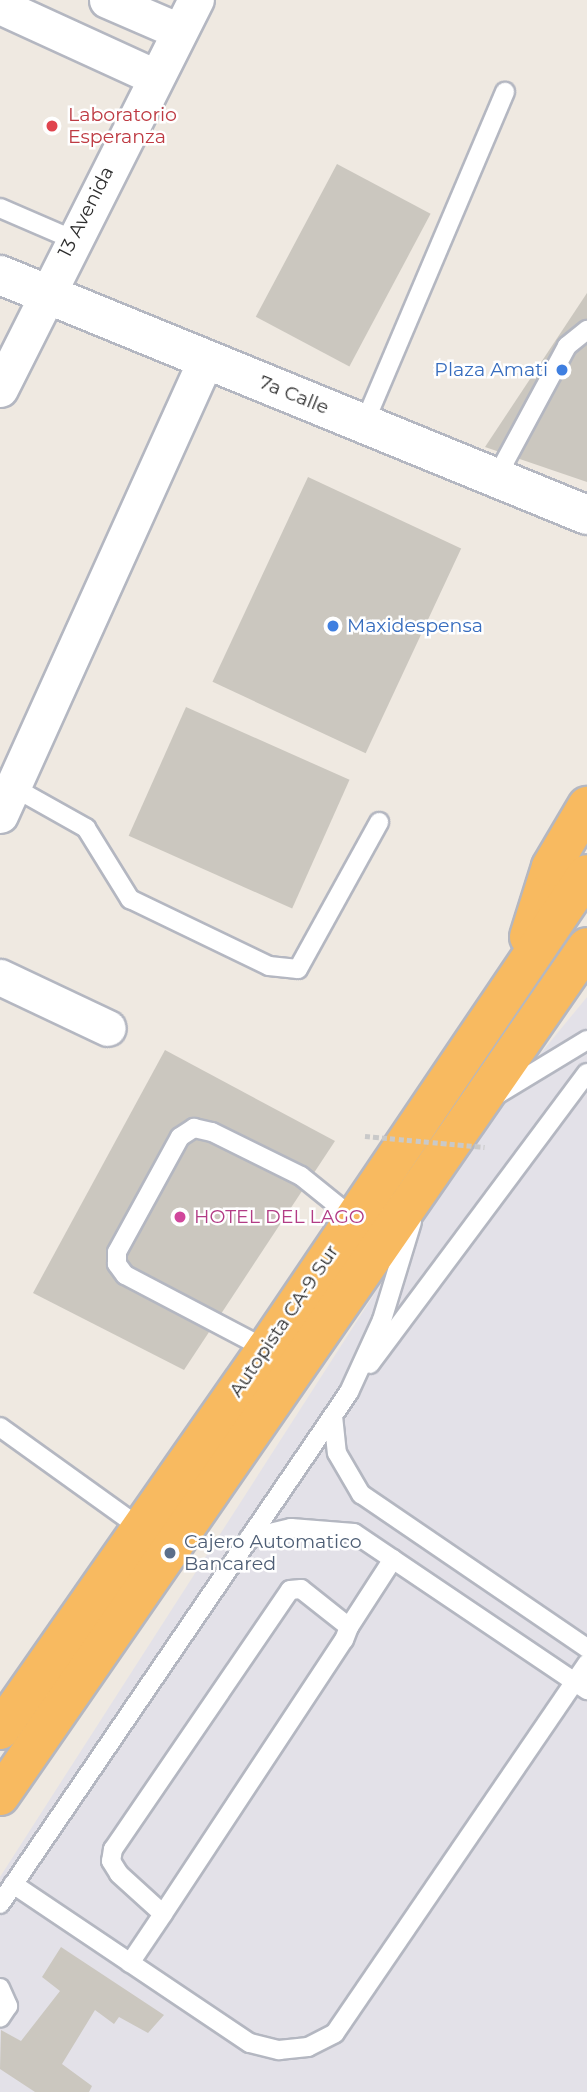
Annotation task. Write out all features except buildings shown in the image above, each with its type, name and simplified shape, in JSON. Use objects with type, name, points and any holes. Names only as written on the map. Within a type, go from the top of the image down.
[{"type":"highway","points":[[518,972],[551,867],[587,806]]},
{"type":"highway","name":"Autopista CA-9 Sur","points":[[6,1711],[142,1529],[587,874]]},
{"type":"highway","name":"Autopista CA-9 Sur","points":[[0,1796],[587,947]]},
{"type":"highway","points":[[526,1038],[587,974]]},
{"type":"main road","name":"7a Calle","points":[[0,275],[587,515]]},
{"type":"street","points":[[107,0],[179,31]]},
{"type":"street","name":"13 Avenida","points":[[0,389],[72,239],[196,0]]},
{"type":"street","points":[[0,6],[42,11],[155,77]]},
{"type":"street","points":[[6,801],[206,359]]},
{"type":"street","points":[[0,977],[108,1028]]},
{"type":"lane","points":[[364,424],[505,92]]},
{"type":"lane","points":[[0,208],[72,239]]},
{"type":"lane","points":[[496,478],[567,345],[587,330]]},
{"type":"lane","points":[[6,801],[86,828],[130,899],[269,966],[298,969],[379,822]]},
{"type":"lane","points":[[477,1107],[587,1040]]},
{"type":"lane","points":[[0,1904],[349,1392],[587,1073]]},
{"type":"lane","points":[[266,1349],[125,1275],[117,1264],[117,1252],[180,1137],[194,1128],[212,1132],[301,1176],[353,1218]]},
{"type":"lane","points":[[349,1392],[382,1320],[422,1187]]},
{"type":"lane","points":[[333,1416],[337,1453],[361,1494],[587,1648]]},
{"type":"lane","points":[[0,1427],[142,1529]]},
{"type":"lane","points":[[249,1538],[291,1528],[333,1529],[354,1533],[581,1686]]},
{"type":"lane","points":[[130,1963],[393,1559]]},
{"type":"lane","points":[[163,1914],[119,1874],[111,1861],[113,1849],[290,1590],[301,1589],[349,1627]]},
{"type":"lane","points":[[13,1884],[250,2043],[294,2049],[335,2033],[581,1686],[587,1664]]},
{"type":"lane","points":[[0,1987],[8,2006],[0,2018]]},
{"type":"path","points":[[365,1136],[484,1147]]},
{"type":"shaded area","points":[[587,997],[587,2092],[0,2092],[0,1877],[486,1120]]},
{"type":"place","name":"Laboratorio Esperanza","points":[[52,126]]},
{"type":"place","name":"Plaza Amati","points":[[562,370]]},
{"type":"place","name":"Maxidespensa","points":[[333,626]]},
{"type":"place","name":"HOTEL DEL LAGO","points":[[180,1217]]},
{"type":"place","name":"Cajero Automatico Bancared","points":[[170,1553]]}]
